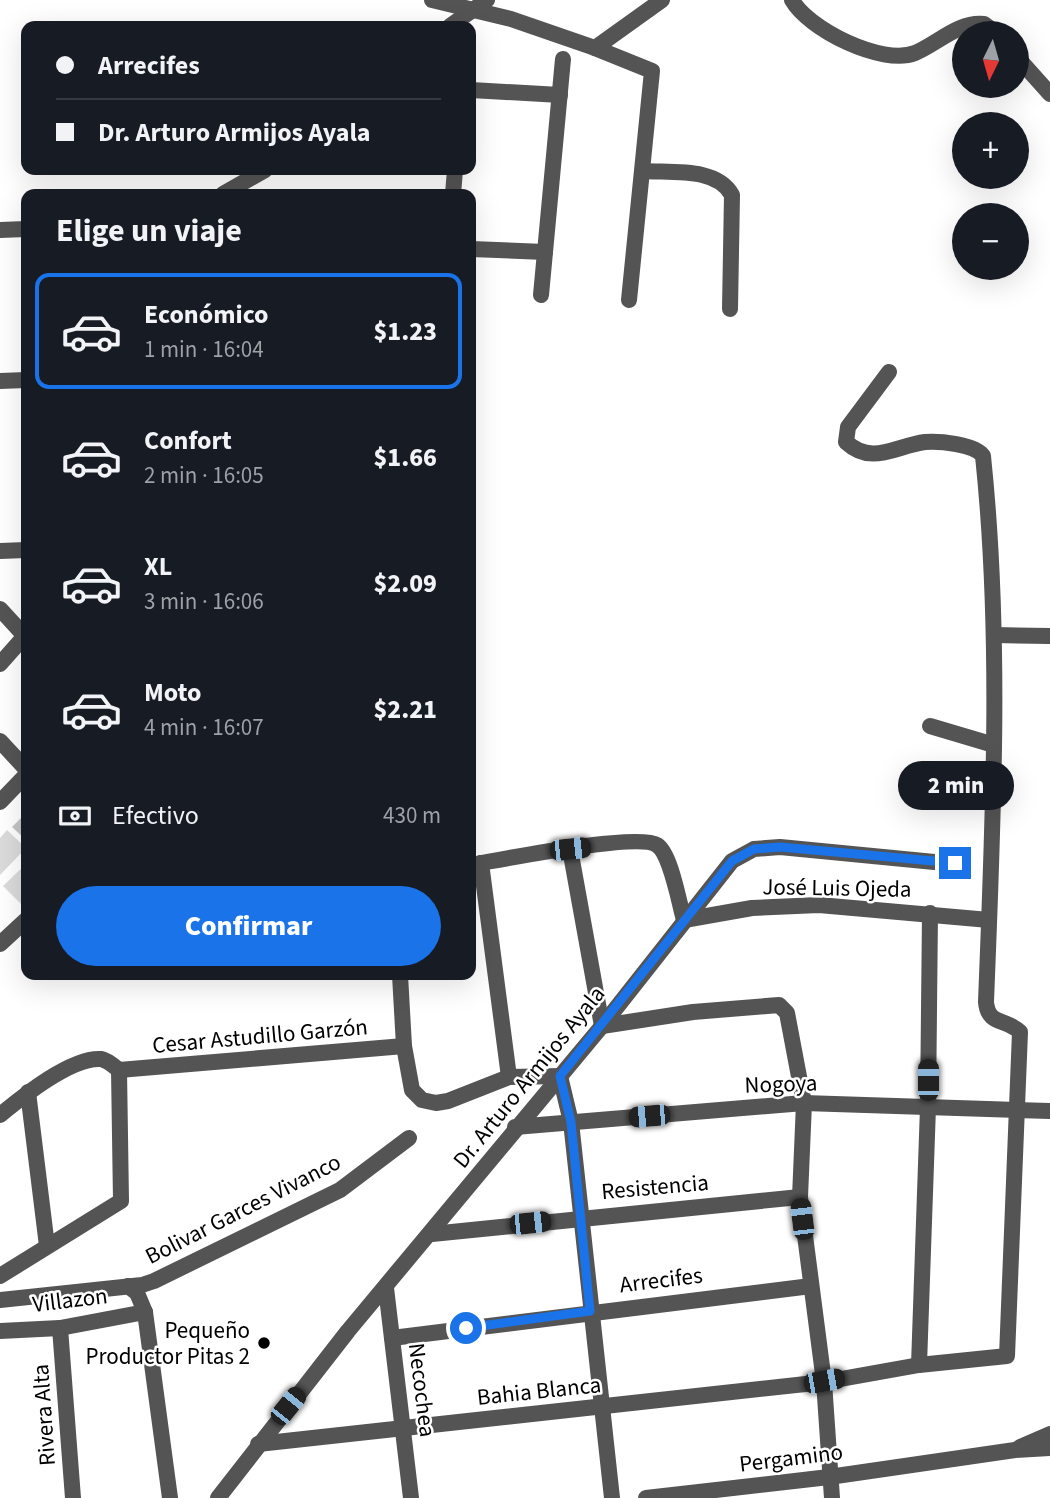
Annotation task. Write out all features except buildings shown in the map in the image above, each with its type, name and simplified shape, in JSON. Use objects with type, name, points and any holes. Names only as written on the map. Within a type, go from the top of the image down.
[{"type":"street","points":[[432,0],[469,19],[511,19],[652,71],[629,300]]},
{"type":"street","points":[[469,19],[487,0]]},
{"type":"street","points":[[595,48],[662,0]]},
{"type":"street","points":[[792,0],[807,20],[822,29],[886,55],[900,57],[915,53],[952,33]]},
{"type":"street","points":[[541,295],[563,60]]},
{"type":"street","points":[[1029,70],[1050,94]]},
{"type":"street","points":[[476,90],[560,95]]},
{"type":"street","points":[[643,170],[710,176],[726,184],[732,195],[730,309]]},
{"type":"street","points":[[231,189],[256,175]]},
{"type":"street","points":[[0,230],[21,229]]},
{"type":"street","points":[[476,249],[545,252]]},
{"type":"street","points":[[889,372],[848,427],[846,442],[853,449],[875,455],[925,442],[971,448],[981,452],[990,538],[994,635],[987,1014],[993,1021],[1011,1023],[1020,1031],[1018,1110]]},
{"type":"street","points":[[0,380],[21,380]]},
{"type":"street","points":[[0,551],[21,550]]},
{"type":"street","points":[[0,609],[21,632]]},
{"type":"street","points":[[994,635],[1050,636]]},
{"type":"street","points":[[0,664],[21,643]]},
{"type":"street","points":[[930,726],[994,744]]},
{"type":"street","points":[[0,741],[21,764]]},
{"type":"street","points":[[0,802],[21,780]]},
{"type":"street","points":[[509,1077],[476,865],[570,849],[643,841],[657,845],[666,855],[684,920]]},
{"type":"street","name":"Dr. Arturo Armijos Ayala","points":[[218,1498],[258,1444],[432,1234],[515,1127],[602,1027],[732,861],[754,849],[780,847],[955,863]]},
{"type":"street","points":[[570,849],[602,1027],[693,1012],[784,1007],[804,1103],[800,1197],[824,1381],[832,1498]]},
{"type":"street","name":"José Luis Ojeda","points":[[684,920],[752,908],[819,905],[989,920]]},
{"type":"street","points":[[919,1365],[928,1107],[930,913]]},
{"type":"street","points":[[0,944],[21,925]]},
{"type":"street","points":[[400,980],[404,1046],[412,1090],[422,1100],[436,1103],[509,1077],[560,1076],[571,1122],[600,1408],[612,1498]]},
{"type":"street","name":"Cesar Astudillo Garzón","points":[[119,1070],[404,1046]]},
{"type":"street","points":[[0,1115],[28,1092],[85,1060],[104,1059],[119,1070],[121,1201],[0,1276]]},
{"type":"street","points":[[28,1092],[47,1246]]},
{"type":"street","name":"Nogoya","points":[[515,1127],[804,1103],[1050,1111]]},
{"type":"street","name":"Bahia Blanca","points":[[258,1444],[600,1408],[824,1381],[919,1365],[1007,1356],[1018,1110]]},
{"type":"street","name":"Bolivar Garces Vivanco","points":[[0,1300],[154,1281],[340,1190],[409,1138]]},
{"type":"street","name":"Resistencia","points":[[432,1234],[580,1217],[800,1197]]},
{"type":"street","points":[[128,1286],[137,1293],[145,1312],[170,1498]]},
{"type":"street","name":"Arrecifes","points":[[392,1338],[590,1311],[811,1286]]},
{"type":"street","name":"Necochea","points":[[386,1288],[411,1498]]},
{"type":"street","name":"Villazon","points":[[0,1331],[61,1328],[145,1312]]},
{"type":"street","name":"Rivera Alta","points":[[61,1328],[73,1498]]},
{"type":"street","points":[[1015,1450],[1050,1434]]},
{"type":"street","points":[[1015,1450],[1050,1448]]},
{"type":"street","name":"Pergamino","points":[[646,1498],[829,1477],[1015,1450]]},
{"type":"shaded area","points":[[7,830],[21,843],[21,853],[0,875],[0,838]]},
{"type":"shaded area","points":[[21,869],[21,904],[3,886]]},
{"type":"place","name":"Pequeño Productor Pitas 2","points":[[264,1343]]},
{"type":"route","points":[[466,1328],[590,1311],[571,1122],[560,1076],[602,1027],[732,861],[754,849],[780,847],[955,863]]}]
